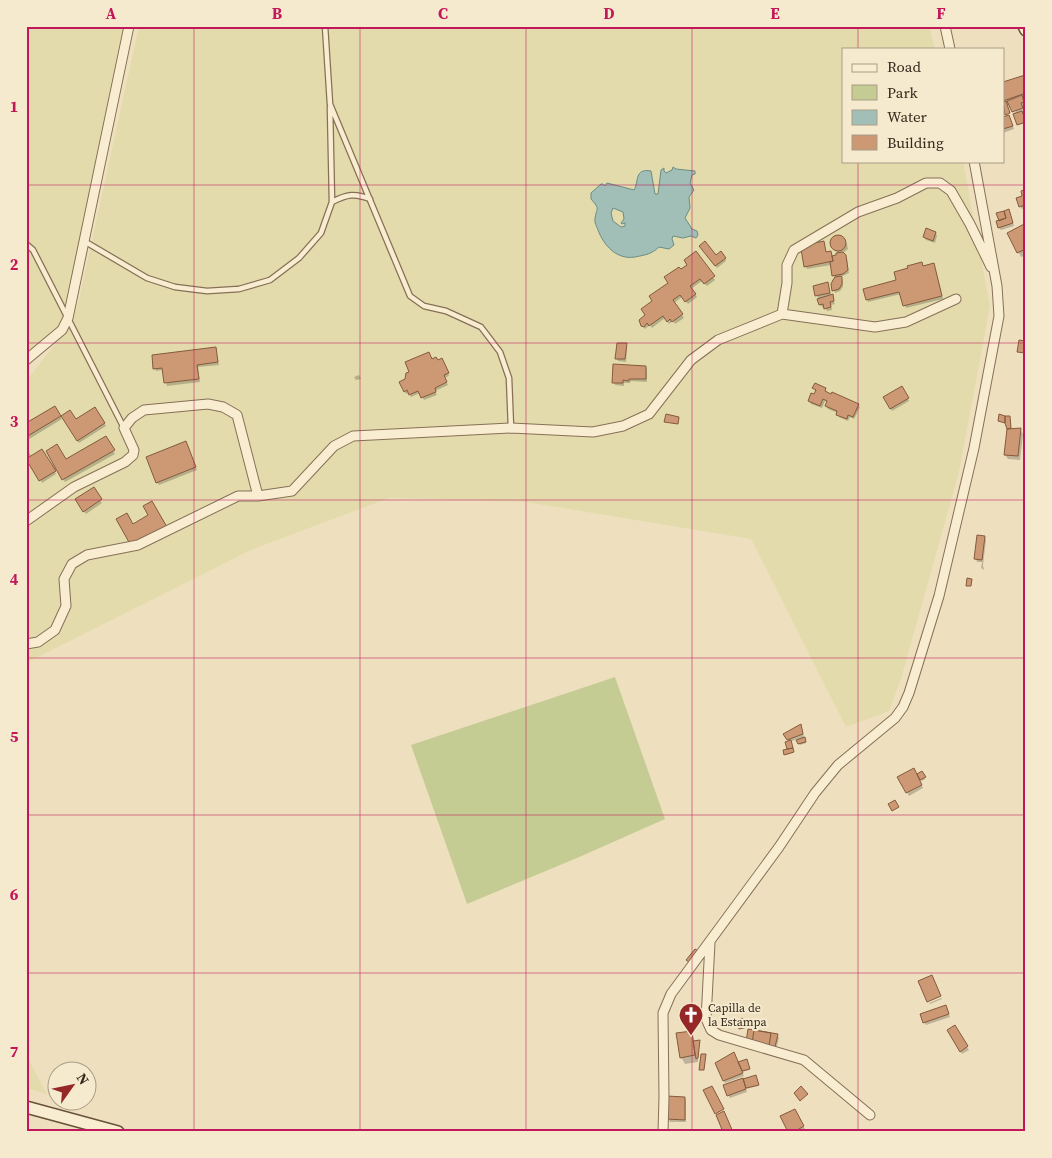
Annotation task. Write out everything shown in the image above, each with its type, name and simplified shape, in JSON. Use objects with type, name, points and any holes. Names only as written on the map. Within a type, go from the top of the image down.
[{"type":"main road","points":[[1024,26],[1026,30]]},
{"type":"main road","points":[[26,1107],[118,1132]]},
{"type":"street","points":[[26,360],[62,330],[68,318],[128,26]]},
{"type":"street","points":[[946,26],[950,48]]},
{"type":"street","points":[[663,1132],[663,1013],[671,994],[710,943],[815,793],[838,764],[890,724],[903,706],[939,596],[974,448],[999,316],[996,276],[974,162]]},
{"type":"street","points":[[782,314],[787,283],[787,265],[794,250],[858,212],[897,198],[926,183],[940,183],[951,191],[996,276]]},
{"type":"street","points":[[26,644],[38,642],[55,630],[66,606],[64,580],[72,564],[87,555],[138,544],[238,496],[292,492],[334,446],[353,436],[511,428],[593,432],[623,426],[649,414],[691,360],[718,340],[782,314],[874,327],[906,322],[956,299]]},
{"type":"street","points":[[26,521],[74,487],[125,462],[133,455],[134,450],[124,428],[132,418],[144,410],[208,404],[223,407],[237,415],[258,496]]},
{"type":"street","points":[[710,943],[706,1019],[712,1030],[719,1036],[804,1060],[870,1115]]},
{"type":"lane","points":[[84,241],[147,278],[174,287],[206,291],[239,288],[270,280],[300,258],[321,233],[332,202],[330,104],[325,26]]},
{"type":"lane","points":[[330,104],[410,296],[424,306],[446,312],[481,327],[500,352],[509,378],[511,428]]},
{"type":"lane","points":[[332,202],[357,194],[370,199]]},
{"type":"lane","points":[[26,244],[33,250],[124,428]]},
{"type":"shaded area","points":[[26,26],[134,26],[62,325],[26,364]]},
{"type":"shaded area","points":[[139,26],[929,26],[935,48],[842,48],[842,162],[963,162],[990,306],[959,472],[901,679],[889,711],[846,727],[751,539],[526,502],[389,498],[251,550],[26,663],[26,381],[71,324],[80,295]]},
{"type":"shaded area","points":[[26,1055],[47,1094],[26,1088]]},
{"type":"green space","points":[[615,677],[665,819],[467,904],[411,745]]},
{"type":"water","points":[[673,167],[695,171],[690,183],[694,190],[689,197],[690,208],[685,218],[692,229],[697,231],[698,235],[696,238],[691,236],[683,238],[673,236],[674,245],[669,249],[659,247],[651,253],[635,257],[622,256],[612,251],[601,236],[596,224],[597,207],[591,199],[591,193],[601,184],[605,186],[607,183],[634,190],[639,174],[651,171],[655,194],[658,194],[661,170],[664,168],[666,173],[672,170]],"holes":[[[613,208],[623,212],[624,219],[621,223],[625,223],[625,226],[621,227],[613,221],[611,213]]]},
{"type":"building","points":[[1025,75],[1026,93],[1004,101],[1004,82]]},
{"type":"building","points":[[1022,95],[1024,102],[1021,103],[1023,108],[1012,112],[1007,101]]},
{"type":"building","points":[[1006,101],[1010,113],[1005,115],[1004,108],[1004,102]]},
{"type":"building","points":[[1022,111],[1026,122],[1017,125],[1013,114]]},
{"type":"building","points":[[1009,115],[1013,126],[1004,129],[1004,117]]},
{"type":"building","points":[[1026,189],[1026,205],[1019,207],[1016,198],[1022,196],[1021,191]]},
{"type":"building","points":[[1009,209],[1013,223],[998,228],[996,221],[1006,218],[1004,211]]},
{"type":"building","points":[[1004,211],[1006,218],[999,221],[996,213]]},
{"type":"building","points":[[1026,223],[1026,249],[1017,253],[1007,233]]},
{"type":"building","points":[[926,228],[936,232],[933,241],[923,237]]},
{"type":"building","points":[[838,235],[844,237],[846,243],[844,249],[838,251],[832,249],[830,243],[832,237]]},
{"type":"building","points":[[705,241],[716,255],[721,251],[726,258],[715,266],[699,246]]},
{"type":"building","points":[[824,241],[826,252],[831,251],[833,261],[804,267],[801,249],[805,245]]},
{"type":"building","points":[[696,251],[715,276],[704,284],[700,279],[690,286],[696,294],[685,302],[680,295],[673,300],[683,314],[672,322],[670,319],[667,322],[663,316],[649,326],[647,323],[644,327],[641,326],[639,320],[645,315],[641,309],[652,301],[649,296],[668,283],[664,277],[679,267],[681,269],[687,265],[684,260]]},
{"type":"building","points":[[843,252],[846,255],[848,270],[843,274],[832,276],[830,262],[833,261],[832,256]]},
{"type":"building","points":[[922,262],[923,266],[934,263],[942,296],[903,306],[899,292],[866,300],[863,289],[896,280],[894,272]]},
{"type":"building","points":[[841,276],[842,284],[839,289],[832,291],[831,284],[833,280],[835,277]]},
{"type":"building","points":[[828,282],[830,293],[815,296],[813,286]]},
{"type":"building","points":[[833,294],[834,301],[830,302],[831,307],[824,309],[823,304],[819,305],[817,299]]},
{"type":"building","points":[[1019,340],[1026,341],[1025,353],[1017,352]]},
{"type":"building","points":[[617,343],[627,343],[625,359],[615,359]]},
{"type":"building","points":[[216,347],[218,362],[197,365],[199,379],[164,383],[162,368],[153,369],[152,355]]},
{"type":"building","points":[[429,352],[432,359],[436,357],[438,360],[442,358],[449,373],[444,375],[447,382],[435,388],[436,392],[421,398],[418,391],[409,395],[407,390],[404,392],[399,382],[405,379],[406,373],[409,372],[405,362]]},
{"type":"building","points":[[613,364],[646,366],[646,379],[629,379],[629,381],[623,380],[623,383],[612,383]]},
{"type":"building","points":[[815,383],[826,388],[825,391],[831,394],[832,392],[859,404],[853,417],[848,415],[847,419],[836,415],[837,411],[825,406],[827,401],[823,399],[820,406],[808,401],[811,393],[814,394],[816,390],[812,388]]},
{"type":"building","points":[[902,386],[909,398],[890,409],[883,397]]},
{"type":"building","points":[[55,406],[61,416],[26,437],[26,423]]},
{"type":"building","points":[[95,407],[105,423],[77,441],[61,416],[70,410],[76,419]]},
{"type":"building","points":[[666,414],[679,417],[678,424],[664,422]]},
{"type":"building","points":[[999,414],[1005,416],[1005,423],[998,421]]},
{"type":"building","points":[[1005,416],[1010,416],[1011,428],[1007,429]]},
{"type":"building","points":[[1021,428],[1018,456],[1004,455],[1007,429]]},
{"type":"building","points":[[106,436],[115,450],[62,480],[46,451],[57,444],[66,459]]},
{"type":"building","points":[[186,441],[196,467],[156,483],[146,457]]},
{"type":"building","points":[[42,449],[56,471],[39,481],[26,459]]},
{"type":"building","points":[[94,487],[102,499],[83,512],[75,499]]},
{"type":"building","points":[[152,501],[167,527],[137,543],[136,541],[130,544],[116,519],[127,513],[133,524],[148,515],[143,506]]},
{"type":"building","points":[[977,535],[985,536],[982,560],[974,559]]},
{"type":"building","points":[[967,578],[972,579],[971,586],[966,586]]},
{"type":"building","points":[[801,724],[803,734],[787,740],[783,734]]},
{"type":"building","points":[[805,737],[806,742],[798,744],[796,740]]},
{"type":"building","points":[[791,740],[793,748],[787,749],[785,742]]},
{"type":"building","points":[[793,748],[794,752],[784,755],[783,750]]},
{"type":"building","points":[[914,768],[922,785],[906,793],[897,777]]},
{"type":"building","points":[[922,771],[926,777],[920,780],[917,774]]},
{"type":"building","points":[[895,800],[899,807],[892,811],[888,804]]},
{"type":"building","points":[[695,949],[700,952],[692,964],[686,960]]},
{"type":"building","points":[[932,975],[941,996],[927,1002],[918,981]]},
{"type":"building","points":[[946,1005],[949,1014],[923,1023],[920,1014]]},
{"type":"building","points":[[742,1018],[748,1027],[739,1029],[737,1021]]},
{"type":"building","points":[[955,1025],[968,1046],[960,1052],[947,1030]]},
{"type":"building","points":[[748,1029],[778,1034],[775,1047],[746,1042]]},
{"type":"building","points":[[754,1030],[771,1033],[769,1046],[752,1043]]},
{"type":"building","points":[[692,1031],[695,1055],[680,1058],[676,1033]]},
{"type":"building","points":[[700,1040],[698,1058],[696,1059],[693,1041]]},
{"type":"building","points":[[734,1052],[743,1073],[723,1081],[715,1063]]},
{"type":"building","points":[[701,1054],[706,1054],[704,1070],[699,1070]]},
{"type":"building","points":[[747,1059],[750,1069],[742,1071],[738,1062]]},
{"type":"building","points":[[756,1075],[759,1085],[746,1088],[743,1079]]},
{"type":"building","points":[[743,1078],[746,1089],[727,1096],[723,1085]]},
{"type":"building","points":[[712,1086],[724,1109],[715,1114],[703,1090]]},
{"type":"building","points":[[801,1086],[808,1094],[800,1101],[794,1093]]},
{"type":"building","points":[[667,1096],[685,1097],[685,1120],[667,1119]]},
{"type":"building","points":[[795,1109],[804,1126],[794,1132],[788,1132],[780,1116]]},
{"type":"building","points":[[724,1111],[733,1132],[723,1132],[716,1115]]},
{"type":"place","name":"Capilla de la Estampa","points":[[691,1036]]}]
